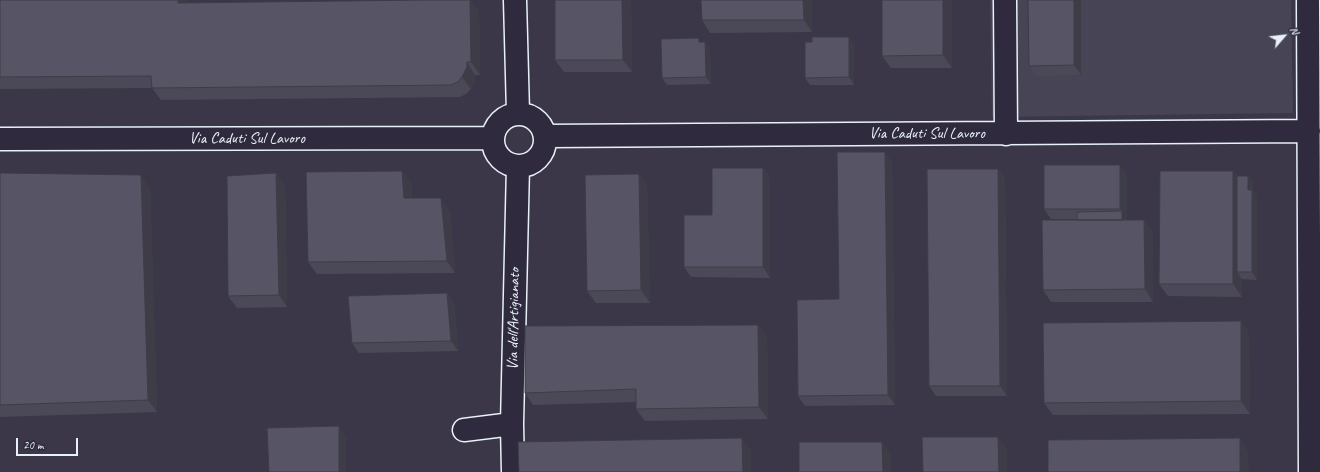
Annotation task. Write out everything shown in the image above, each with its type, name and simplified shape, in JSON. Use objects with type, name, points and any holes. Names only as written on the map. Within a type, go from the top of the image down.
[{"type":"street","points":[[515,0],[518,113]]},
{"type":"street","points":[[1005,0],[1006,134]]},
{"type":"street","points":[[1308,0],[1310,472]]},
{"type":"street","points":[[518,113],[533,117],[539,122],[546,136],[543,151],[538,158],[525,165],[518,166],[506,162],[497,154],[493,138],[498,124],[504,118],[518,113]]},
{"type":"street","name":"Via Caduti Sul Lavoro","points":[[546,136],[1309,131]]},
{"type":"street","name":"Via Caduti Sul Lavoro","points":[[0,139],[493,138]]},
{"type":"street","name":"Via dell'Artigianato","points":[[513,472],[512,424],[518,166]]},
{"type":"street","points":[[464,430],[512,424]]},
{"type":"shaded area","points":[[0,0],[1320,0],[1320,472],[0,472]]},
{"type":"shaded area","points":[[990,0],[1291,0],[1293,113],[992,117]]},
{"type":"building","points":[[0,0],[178,0],[178,3],[470,0],[471,62],[467,62],[467,67],[458,82],[451,85],[152,88],[151,76],[0,77]]},
{"type":"building","points":[[555,0],[622,0],[623,60],[555,60]]},
{"type":"building","points":[[701,0],[803,0],[804,20],[702,20]]},
{"type":"building","points":[[882,0],[943,0],[943,55],[882,56]]},
{"type":"building","points":[[1028,0],[1074,0],[1074,65],[1029,66]]},
{"type":"building","points":[[812,37],[849,37],[849,77],[805,78],[805,42],[812,42]]},
{"type":"building","points":[[699,38],[699,42],[705,42],[706,77],[662,78],[661,39]]},
{"type":"building","points":[[837,152],[885,152],[888,395],[798,396],[797,300],[839,299]]},
{"type":"building","points":[[1044,165],[1120,165],[1120,209],[1044,209]]},
{"type":"building","points":[[712,168],[763,168],[763,267],[684,267],[684,215],[712,215]]},
{"type":"building","points":[[927,169],[998,169],[1000,386],[929,386]]},
{"type":"building","points":[[402,171],[404,198],[441,198],[447,261],[308,262],[306,172]]},
{"type":"building","points":[[1160,171],[1233,171],[1233,284],[1159,284]]},
{"type":"building","points":[[0,173],[141,175],[148,400],[0,405]]},
{"type":"building","points":[[276,173],[279,295],[228,296],[227,176]]},
{"type":"building","points":[[639,174],[641,290],[587,291],[585,175]]},
{"type":"building","points":[[1237,176],[1248,176],[1248,190],[1252,190],[1252,272],[1237,272]]},
{"type":"building","points":[[1122,211],[1122,220],[1077,220],[1077,212]]},
{"type":"building","points":[[1042,220],[1144,220],[1145,289],[1043,290]]},
{"type":"building","points":[[447,293],[451,341],[352,343],[348,296]]},
{"type":"building","points":[[1241,321],[1241,401],[1044,403],[1043,323]]},
{"type":"building","points":[[758,325],[759,407],[636,409],[636,389],[525,393],[525,326]]},
{"type":"building","points":[[339,426],[339,472],[269,472],[267,428]]},
{"type":"building","points":[[922,437],[998,437],[999,472],[923,472]]},
{"type":"building","points":[[742,438],[743,472],[519,472],[518,442]]},
{"type":"building","points":[[1240,438],[1240,472],[1048,472],[1048,440]]},
{"type":"building","points":[[799,442],[882,442],[883,472],[799,472]]}]
